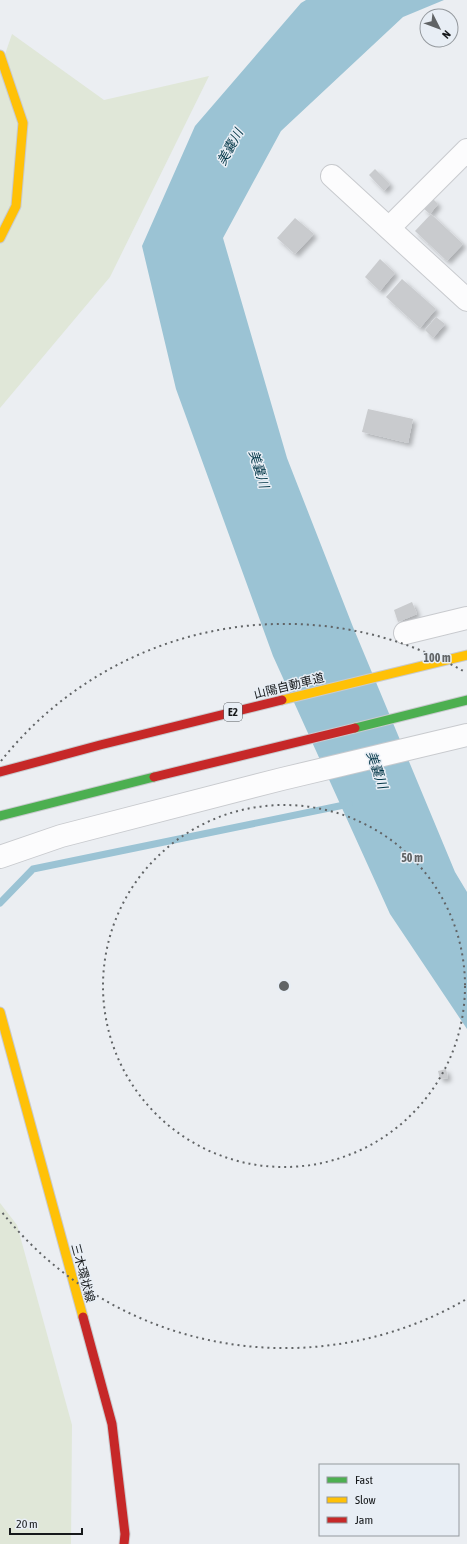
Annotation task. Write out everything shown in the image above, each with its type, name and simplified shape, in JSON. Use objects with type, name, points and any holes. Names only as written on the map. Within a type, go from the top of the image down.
[{"type":"main road","points":[[0,55],[23,123],[16,206],[0,238]]},
{"type":"main road","name":"山陽自動車道","points":[[0,772],[108,743],[467,655]]},
{"type":"main road","points":[[0,816],[467,700]]},
{"type":"main road","name":"三木環状線","points":[[0,1012],[112,1424],[125,1534],[124,1544]]},
{"type":"street","points":[[389,228],[467,150]]},
{"type":"street","points":[[332,176],[467,300]]},
{"type":"street","points":[[405,633],[467,618]]},
{"type":"street","points":[[0,857],[61,836],[282,779],[467,735]]},
{"type":"green space","points":[[12,34],[104,100],[209,76],[110,277],[0,408],[0,69]]},
{"type":"green space","points":[[0,1203],[17,1225],[72,1425],[71,1544],[0,1544]]},
{"type":"water","name":"美嚢川","points":[[306,0],[444,0],[425,8],[419,8],[419,10],[403,17],[281,131],[223,238],[287,458],[353,627],[455,872],[467,892],[467,1029],[390,914],[273,656],[176,389],[142,246],[195,126],[301,3]]},
{"type":"building","points":[[375,169],[390,184],[384,191],[369,175]]},
{"type":"building","points":[[432,198],[438,204],[430,214],[423,208]]},
{"type":"building","points":[[431,214],[463,244],[447,261],[415,231]]},
{"type":"building","points":[[295,218],[314,234],[295,254],[277,238]]},
{"type":"building","points":[[380,259],[395,273],[380,291],[365,277]]},
{"type":"building","points":[[402,279],[436,309],[420,328],[386,297]]},
{"type":"building","points":[[436,317],[445,324],[433,338],[425,330]]},
{"type":"building","points":[[368,409],[413,419],[408,443],[362,432]]},
{"type":"building","points":[[412,602],[417,614],[398,622],[394,610]]},
{"type":"building","points":[[446,1069],[448,1078],[440,1079],[438,1071]]},
{"type":"waterway","points":[[0,903],[33,869],[349,804]]},
{"type":"traffic: fast","points":[[355,728],[467,700]]},
{"type":"traffic: fast","points":[[0,816],[154,777]]},
{"type":"traffic: slow","points":[[0,55],[23,123],[16,206],[0,238]]},
{"type":"traffic: slow","points":[[282,700],[467,655]]},
{"type":"traffic: slow","points":[[0,1012],[83,1317]]},
{"type":"traffic: jam","points":[[0,772],[100,745],[282,700]]},
{"type":"traffic: jam","points":[[154,777],[355,728]]},
{"type":"traffic: jam","points":[[83,1317],[112,1424],[125,1534],[124,1544]]}]
